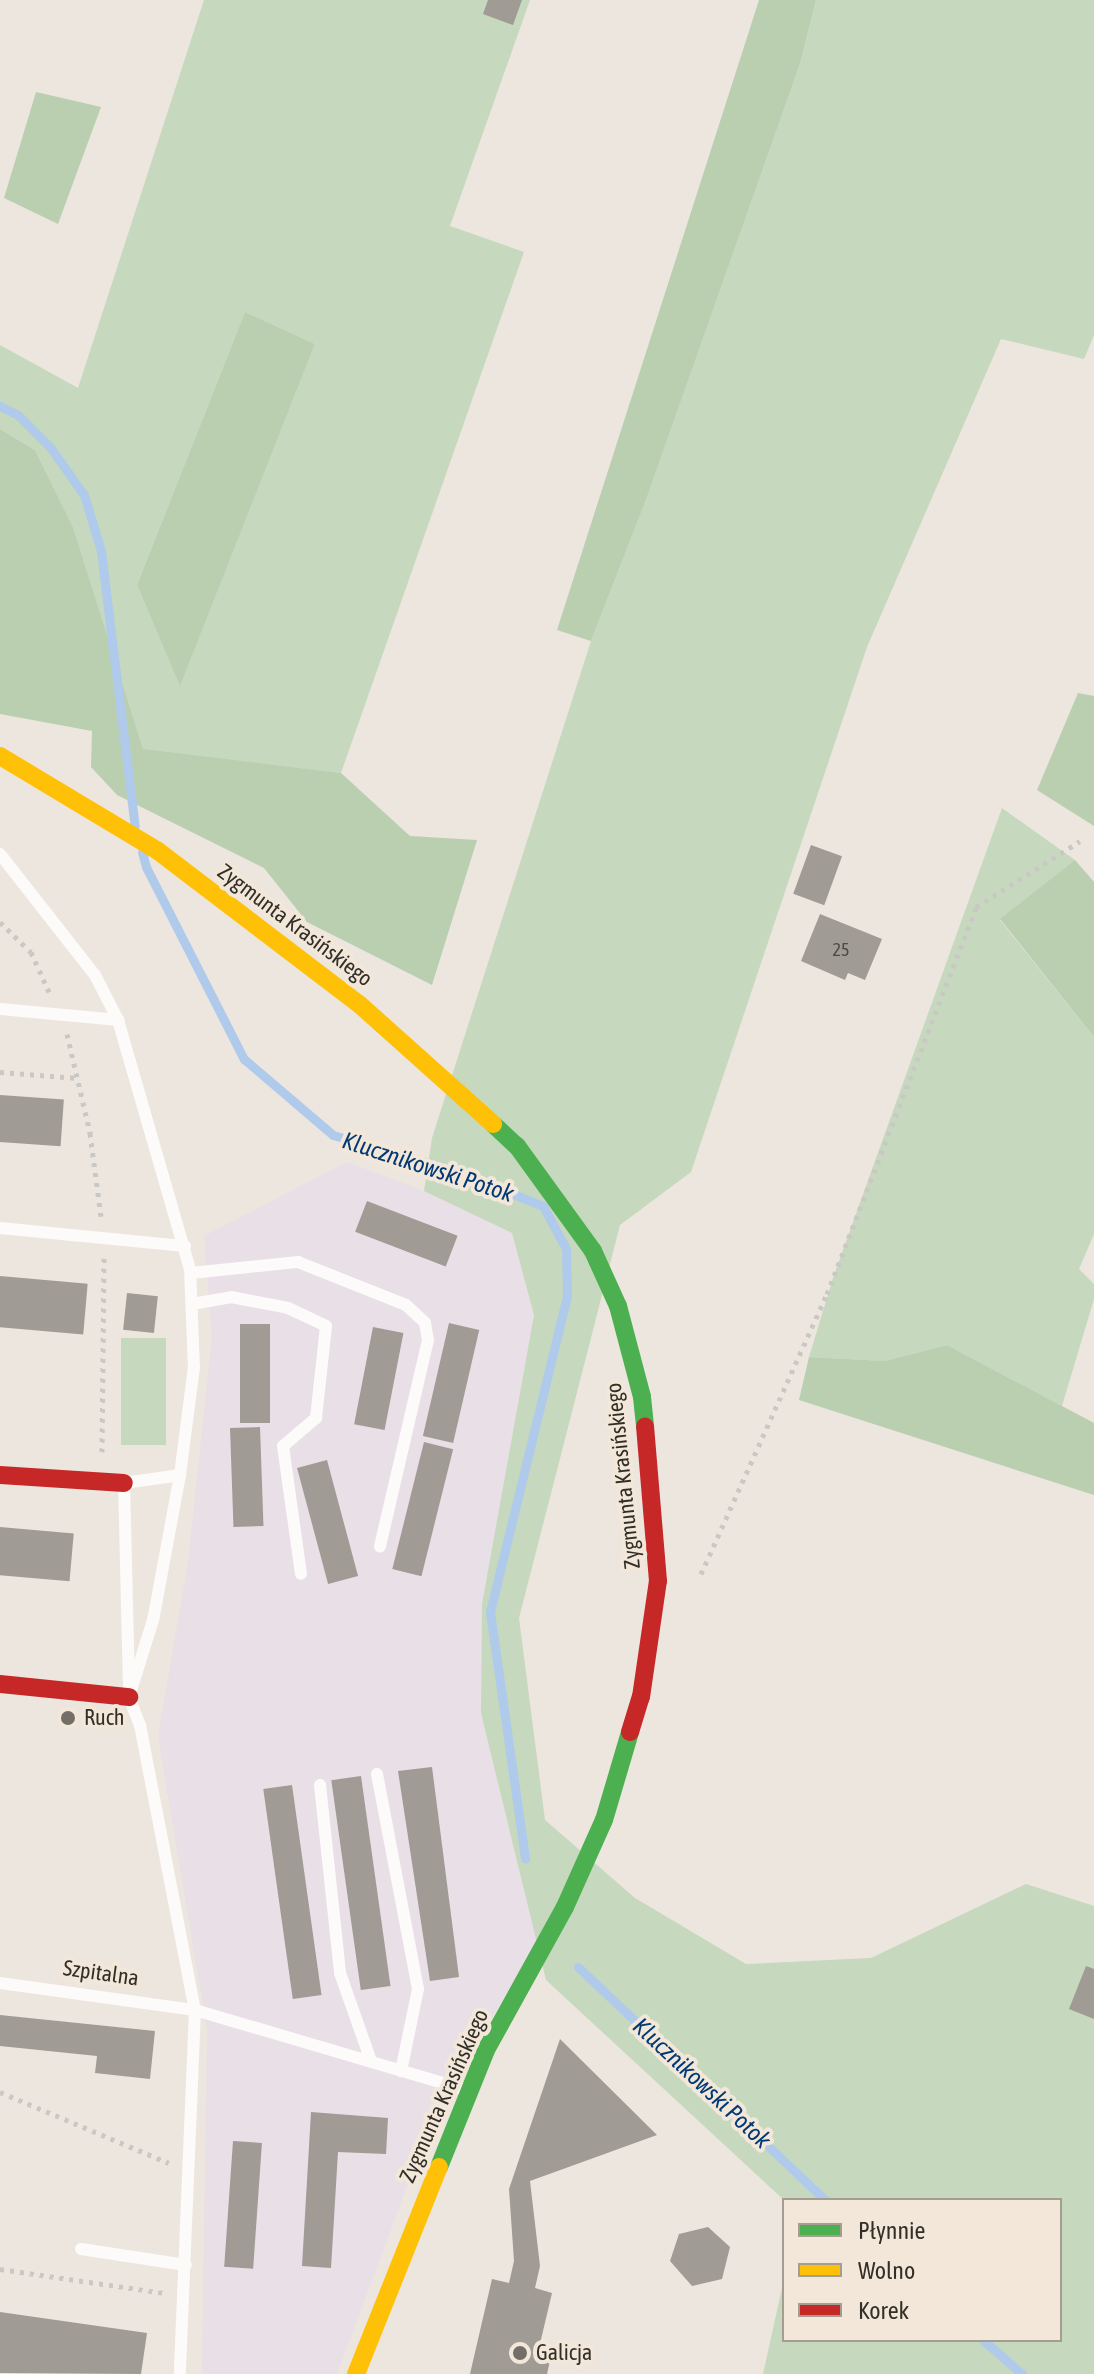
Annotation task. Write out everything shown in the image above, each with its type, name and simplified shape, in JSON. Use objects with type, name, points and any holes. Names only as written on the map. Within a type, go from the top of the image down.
[{"type":"street","name":"Zygmunta Krasińskiego","points":[[0,756],[158,851],[359,1004],[517,1146],[593,1251],[618,1306],[642,1397],[658,1581],[641,1697],[604,1820],[565,1907],[486,2050],[356,2374]]},
{"type":"street","points":[[0,1475],[102,1484],[124,1483]]},
{"type":"street","points":[[0,1684],[129,1697]]},
{"type":"lane","points":[[0,854],[95,975],[118,1020],[191,1273],[194,1367],[180,1475],[153,1620],[129,1697]]},
{"type":"lane","points":[[0,1009],[118,1020]]},
{"type":"lane","points":[[0,1228],[185,1246]]},
{"type":"lane","points":[[191,1273],[298,1262],[406,1305],[425,1323],[428,1340],[380,1546]]},
{"type":"lane","points":[[192,1304],[231,1297],[288,1308],[326,1326],[316,1418],[283,1446],[301,1574]]},
{"type":"lane","points":[[180,1475],[124,1483],[129,1697],[140,1725],[195,2010],[180,2374]]},
{"type":"lane","points":[[377,1774],[418,1989],[401,2071]]},
{"type":"lane","points":[[320,1785],[340,1973],[371,2061]]},
{"type":"lane","name":"Szpitalna","points":[[0,1983],[195,2010],[470,2091]]},
{"type":"lane","points":[[81,2249],[186,2265]]},
{"type":"path","points":[[701,1574],[827,1294],[976,907],[1080,841]]},
{"type":"path","points":[[0,922],[31,952],[63,1016],[78,1078],[104,1238],[102,1484]]},
{"type":"path","points":[[0,1072],[78,1078]]},
{"type":"path","points":[[0,2092],[190,2172]]},
{"type":"path","points":[[0,2269],[184,2296]]},
{"type":"shaded area","points":[[347,1162],[424,1191],[512,1233],[534,1315],[482,1604],[481,1713],[538,1939],[430,2125],[337,2374],[202,2374],[207,2029],[158,1736],[188,1562],[212,1337],[204,1236]]},
{"type":"green space","points":[[204,0],[530,0],[450,226],[524,252],[341,773],[143,750],[73,527],[35,450],[0,429],[0,345],[78,388]],"holes":[[[245,312],[315,344],[180,685],[137,585]]]},
{"type":"green space","points":[[759,0],[816,0],[800,64],[646,500],[591,641],[557,630]]},
{"type":"green space","points":[[816,0],[1094,0],[1094,335],[1084,359],[1001,339],[867,647],[691,1172],[620,1225],[519,1618],[545,1820],[635,1898],[746,1964],[871,1958],[1026,1884],[1094,1906],[1094,2374],[763,2374],[782,2288],[782,2342],[1062,2342],[1062,2198],[782,2198],[546,1980],[481,1713],[482,1604],[534,1315],[512,1233],[424,1191],[432,1138],[591,641],[646,500],[800,64]]},
{"type":"green space","points":[[36,92],[101,107],[58,224],[4,198]]},
{"type":"green space","points":[[245,312],[315,344],[180,686],[137,585]]},
{"type":"green space","points":[[0,429],[35,450],[73,527],[143,749],[341,773],[410,836],[477,840],[432,985],[307,922],[264,868],[117,795],[91,767],[92,731],[0,714]]},
{"type":"green space","points":[[1078,693],[1094,696],[1094,826],[1037,790]]},
{"type":"green space","points":[[1002,808],[1075,860],[1000,920],[1094,1037],[1094,1234],[1079,1269],[1094,1284],[1094,1299],[1062,1406],[947,1345],[885,1361],[809,1357],[834,1275]]},
{"type":"green space","points":[[1075,860],[1094,882],[1094,1037],[1000,919]]},
{"type":"green space","points":[[121,1338],[166,1338],[166,1445],[121,1445]]},
{"type":"green space","points":[[947,1345],[1094,1423],[1094,1495],[799,1400],[809,1357],[885,1361]]},
{"type":"building","points":[[488,0],[522,0],[513,25],[483,14]]},
{"type":"building","points":[[811,845],[842,856],[824,905],[793,894]]},
{"type":"building","points":[[820,914],[882,939],[865,980],[848,973],[845,980],[801,961]]},
{"type":"building","points":[[0,1095],[64,1099],[61,1146],[0,1142]]},
{"type":"building","points":[[367,1201],[458,1236],[446,1267],[355,1232]]},
{"type":"building","points":[[0,1276],[88,1284],[83,1334],[0,1327]]},
{"type":"building","points":[[127,1293],[158,1296],[154,1333],[123,1330]]},
{"type":"building","points":[[449,1323],[479,1330],[453,1443],[423,1436]]},
{"type":"building","points":[[240,1324],[270,1324],[270,1423],[240,1423]]},
{"type":"building","points":[[373,1327],[403,1333],[385,1430],[354,1424]]},
{"type":"building","points":[[260,1427],[263,1526],[233,1527],[230,1428]]},
{"type":"building","points":[[424,1442],[453,1449],[421,1576],[392,1569]]},
{"type":"building","points":[[327,1460],[358,1576],[328,1584],[297,1468]]},
{"type":"building","points":[[0,1527],[74,1533],[70,1581],[0,1575]]},
{"type":"building","points":[[432,1767],[459,1977],[430,1981],[398,1771]]},
{"type":"building","points":[[361,1776],[391,1986],[361,1990],[331,1780]]},
{"type":"building","points":[[292,1785],[322,1995],[293,1999],[263,1789]]},
{"type":"building","points":[[1086,1966],[1094,1969],[1094,2019],[1069,2009]]},
{"type":"building","points":[[0,2015],[155,2031],[150,2079],[95,2073],[97,2056],[0,2046]]},
{"type":"building","points":[[560,2039],[657,2135],[530,2181],[540,2266],[535,2288],[552,2293],[539,2348],[552,2352],[547,2374],[470,2374],[492,2279],[509,2283],[514,2261],[509,2189]]},
{"type":"building","points":[[311,2112],[388,2118],[386,2154],[338,2152],[331,2268],[302,2266]]},
{"type":"building","points":[[233,2141],[262,2143],[253,2269],[224,2267]]},
{"type":"building","points":[[708,2227],[730,2247],[722,2279],[692,2286],[670,2261],[679,2234]]},
{"type":"building","points":[[0,2312],[147,2333],[141,2374],[0,2373]]},
{"type":"waterway","name":"Klucznikowski Potok","points":[[0,406],[18,415],[50,447],[84,495],[101,551],[135,826]]},
{"type":"waterway","name":"Klucznikowski Potok","points":[[142,852],[146,867],[244,1059],[333,1135],[456,1171],[543,1206],[566,1249],[567,1296],[490,1612],[525,1859]]},
{"type":"waterway","name":"Klucznikowski Potok","points":[[578,1967],[823,2198]]},
{"type":"waterway","name":"Klucznikowski Potok","points":[[985,2342],[1022,2374]]},
{"type":"traffic: fast","points":[[493,1124],[517,1146],[593,1251],[618,1306],[642,1397],[645,1427]]},
{"type":"traffic: fast","points":[[439,2167],[486,2050],[565,1907],[604,1820],[630,1732]]},
{"type":"traffic: slow","points":[[0,756],[158,851],[359,1004],[493,1124]]},
{"type":"traffic: slow","points":[[356,2374],[439,2167]]},
{"type":"traffic: jam","points":[[630,1732],[641,1697],[658,1581],[645,1427]]},
{"type":"traffic: jam","points":[[0,1475],[124,1483]]},
{"type":"traffic: jam","points":[[0,1684],[129,1697]]},
{"type":"place","name":"Ruch","points":[[68,1718]]},
{"type":"place","name":"Galicja","points":[[520,2353]]}]
